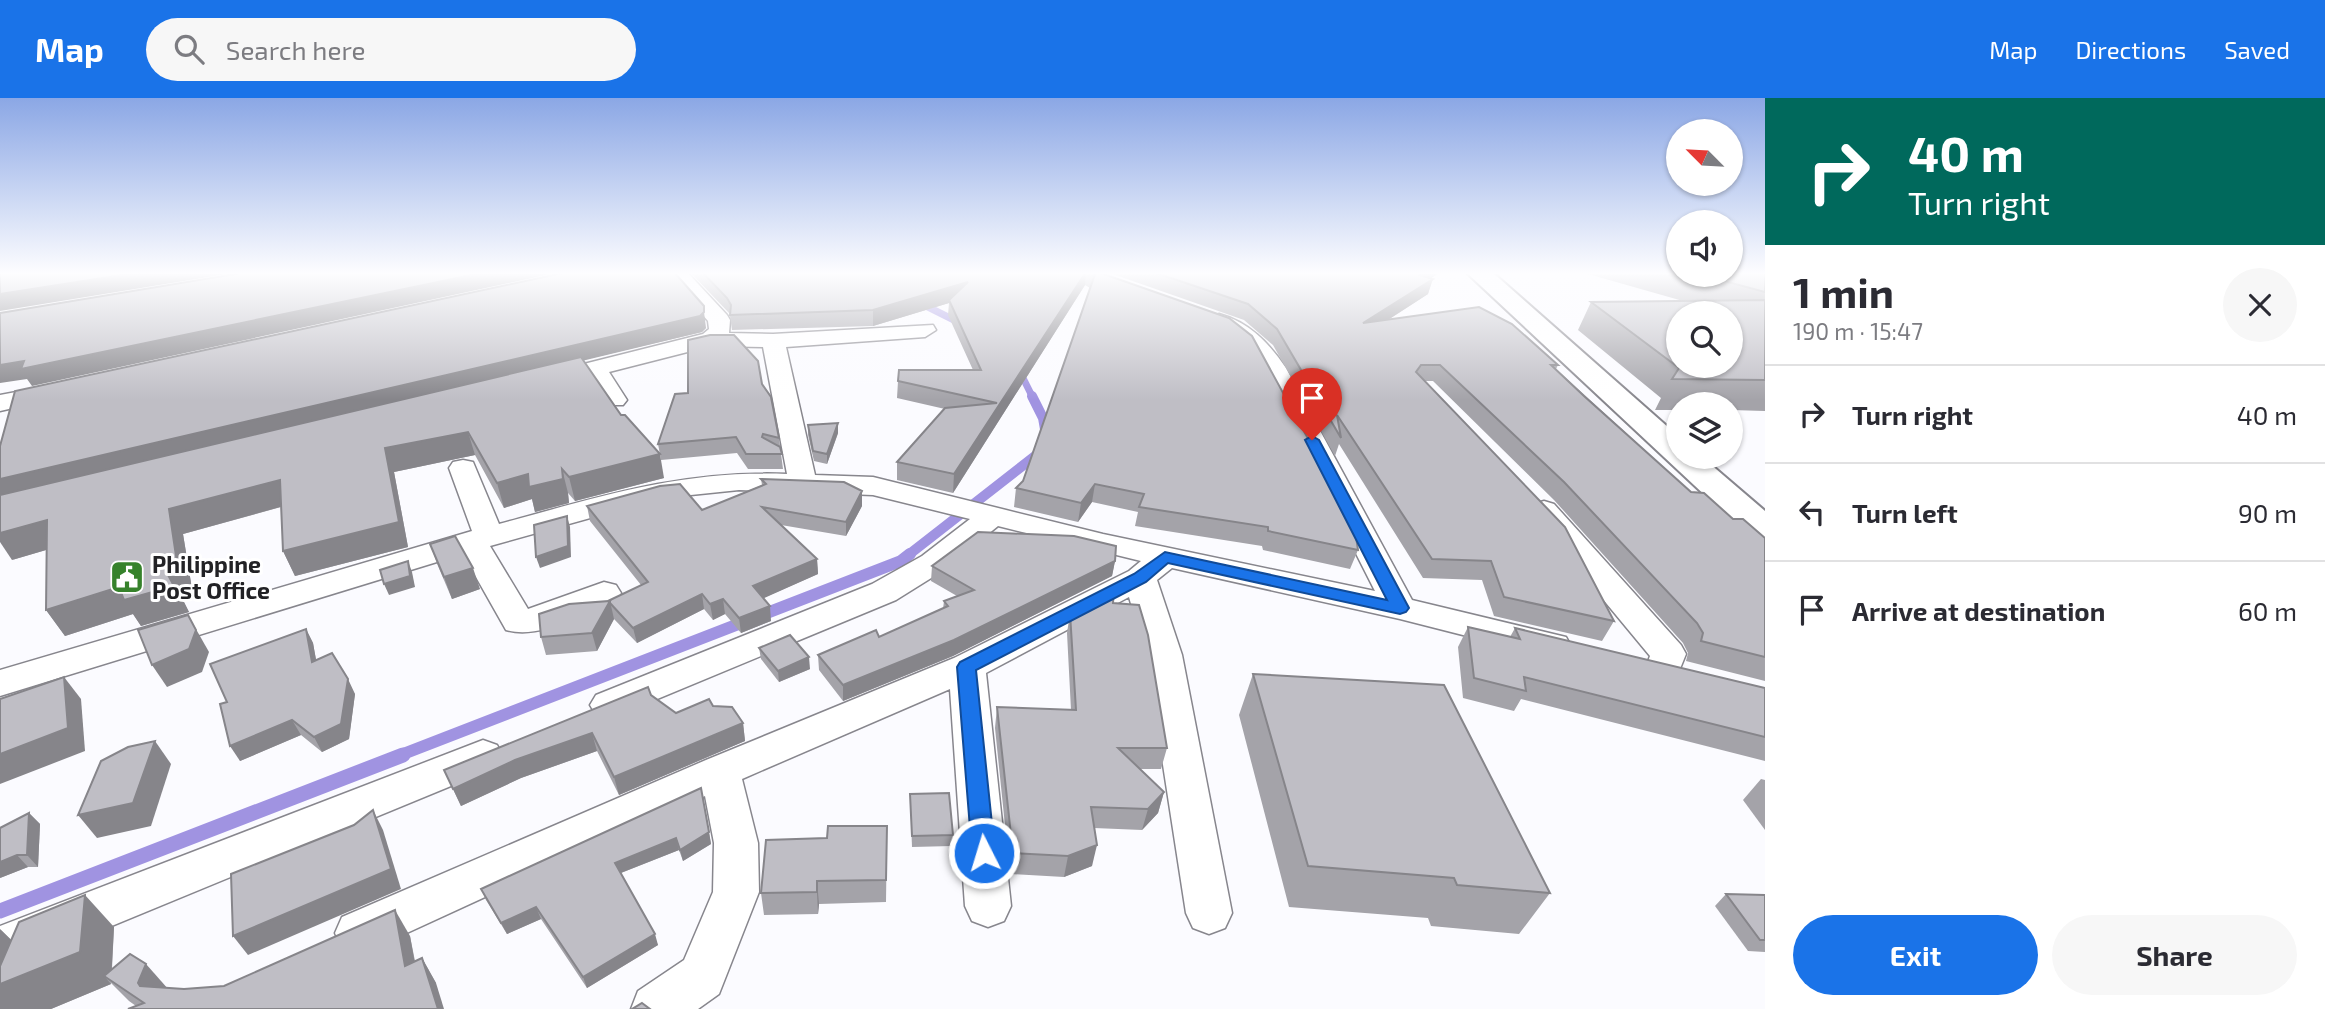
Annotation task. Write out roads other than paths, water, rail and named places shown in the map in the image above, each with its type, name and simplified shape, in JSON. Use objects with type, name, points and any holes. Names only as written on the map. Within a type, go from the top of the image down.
[{"type":"main road","points":[[1525,315],[1666,442]]},
{"type":"main road","points":[[1696,469],[1761,523]]},
{"type":"street","points":[[711,339],[720,330],[719,320],[714,315]]},
{"type":"street","points":[[1200,315],[1235,327],[1260,347],[1400,608]]},
{"type":"street","points":[[527,385],[711,339],[773,341],[925,330]]},
{"type":"street","points":[[773,341],[802,481]]},
{"type":"street","points":[[595,369],[614,400]]},
{"type":"street","points":[[0,403],[74,387]]},
{"type":"street","points":[[463,468],[480,539],[518,622],[533,620],[604,593]]},
{"type":"street","points":[[0,683],[480,539],[660,490],[739,481],[802,481],[873,486],[977,512],[1152,568],[1400,608],[1584,654]]},
{"type":"street","points":[[1523,488],[1586,556],[1668,654],[1649,669],[1698,680]]},
{"type":"street","points":[[576,718],[884,592],[933,563],[977,512]]},
{"type":"street","points":[[328,947],[720,771],[967,667],[1152,568]]},
{"type":"street","points":[[1152,568],[1164,654],[1209,913]]},
{"type":"street","points":[[967,667],[988,906]]},
{"type":"street","points":[[0,949],[513,744]]},
{"type":"street","points":[[656,1009],[702,977],[736,892],[736,843],[720,771]]},
{"type":"waterway","points":[[943,315],[962,324]]},
{"type":"waterway","points":[[1019,370],[1043,418],[1046,435]]},
{"type":"waterway","points":[[907,556],[1039,453]]},
{"type":"waterway","points":[[398,756],[901,561],[910,554]]},
{"type":"waterway","points":[[0,911],[403,755]]},
{"type":"place","name":"Philippine Post Office","points":[[127,577]]}]
